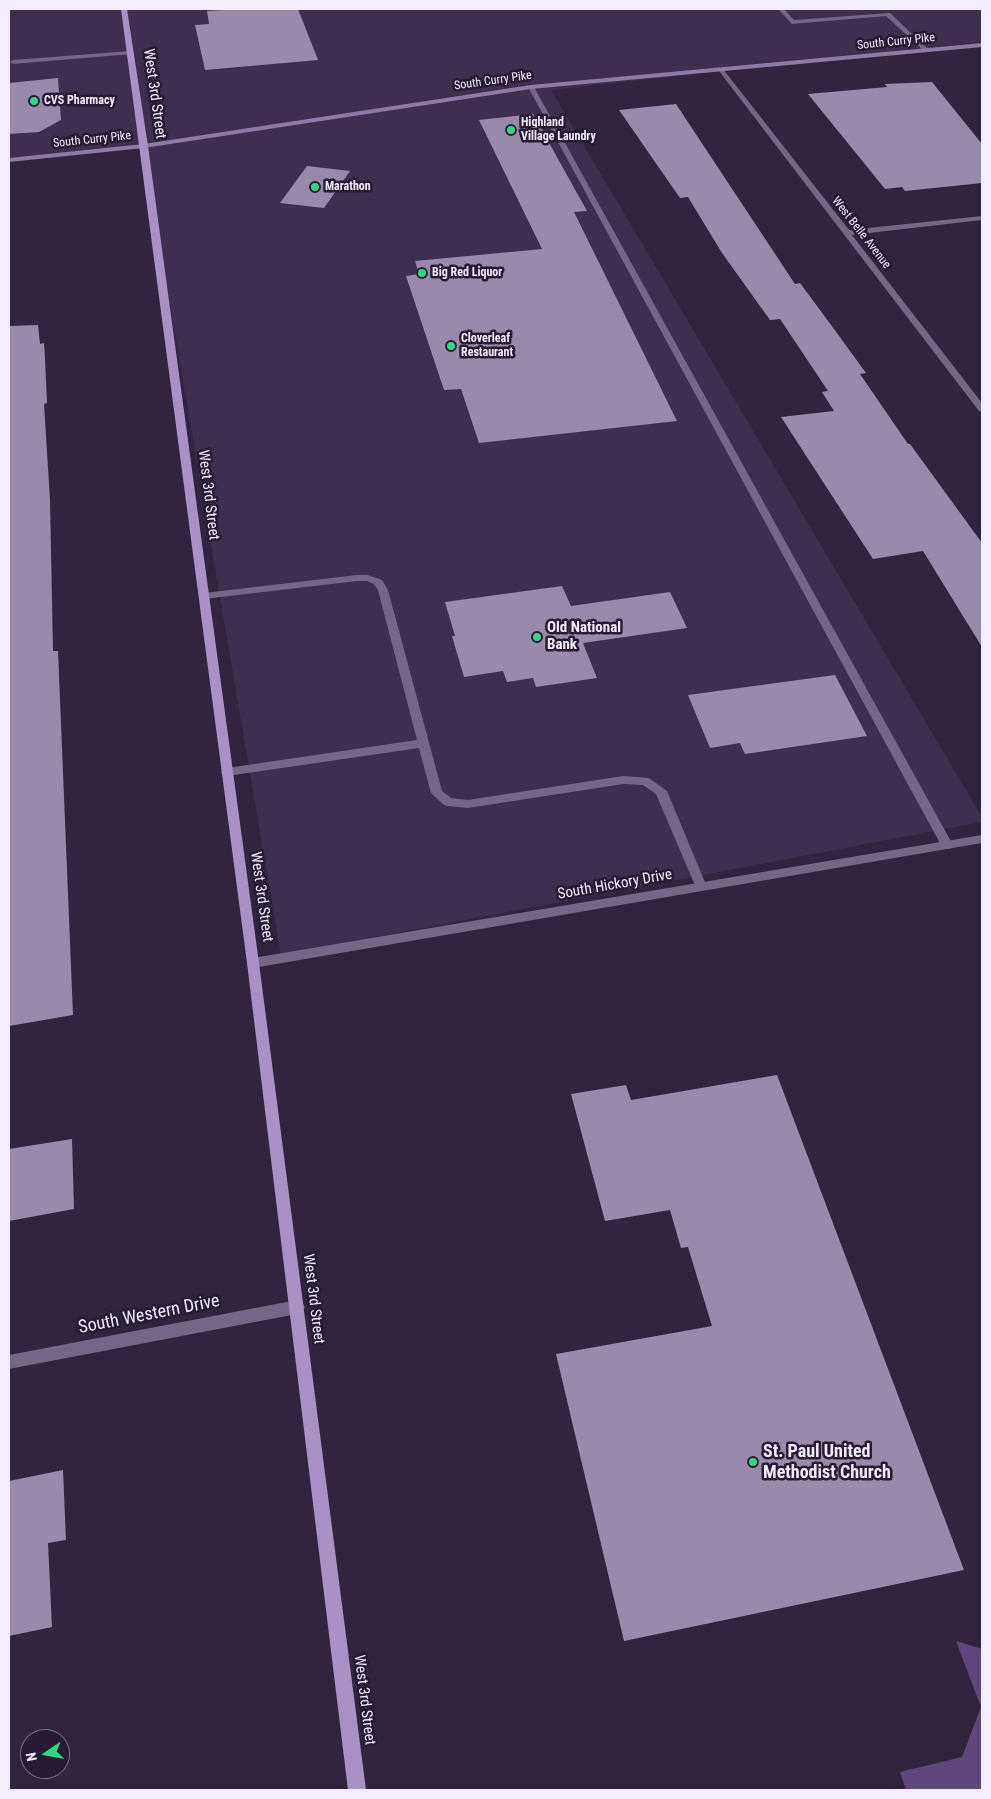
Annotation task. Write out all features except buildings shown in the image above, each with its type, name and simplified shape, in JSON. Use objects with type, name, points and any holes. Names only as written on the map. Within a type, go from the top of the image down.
[{"type":"main road","name":"West 3rd Street","points":[[124,9],[253,963],[358,1790]]},
{"type":"main road","name":"South Curry Pike","points":[[9,160],[144,146],[531,87],[982,44]]},
{"type":"street","points":[[781,9],[792,22],[888,14],[926,50]]},
{"type":"street","points":[[854,9],[862,16]]},
{"type":"street","points":[[13,62],[130,53]]},
{"type":"street","name":"West Belle Avenue","points":[[721,70],[982,409]]},
{"type":"street","points":[[531,87],[947,845]]},
{"type":"street","points":[[846,233],[982,218]]},
{"type":"street","points":[[204,596],[357,578],[368,578],[378,582],[383,590],[437,793],[448,802],[468,804],[623,780],[645,780],[661,791],[701,887]]},
{"type":"street","points":[[227,772],[424,742]]},
{"type":"street","name":"South Hickory Drive","points":[[253,963],[982,839]]},
{"type":"street","name":"South Western Drive","points":[[9,1362],[297,1307]]},
{"type":"shaded area","points":[[9,9],[982,9],[982,42],[551,90],[982,817],[982,822],[281,955],[143,146],[9,158]]},
{"type":"shaded area","points":[[956,1641],[982,1649],[982,1790],[906,1790],[900,1772],[962,1757],[981,1707]]},
{"type":"place","name":"CVS Pharmacy","points":[[34,101]]},
{"type":"place","name":"Highland Village Laundry","points":[[511,130]]},
{"type":"place","name":"Marathon","points":[[315,187]]},
{"type":"place","name":"Big Red Liquor","points":[[422,273]]},
{"type":"place","name":"Cloverleaf Restaurant","points":[[451,346]]},
{"type":"place","name":"Old National Bank","points":[[537,637]]},
{"type":"place","name":"St. Paul United Methodist Church","points":[[753,1462]]}]
